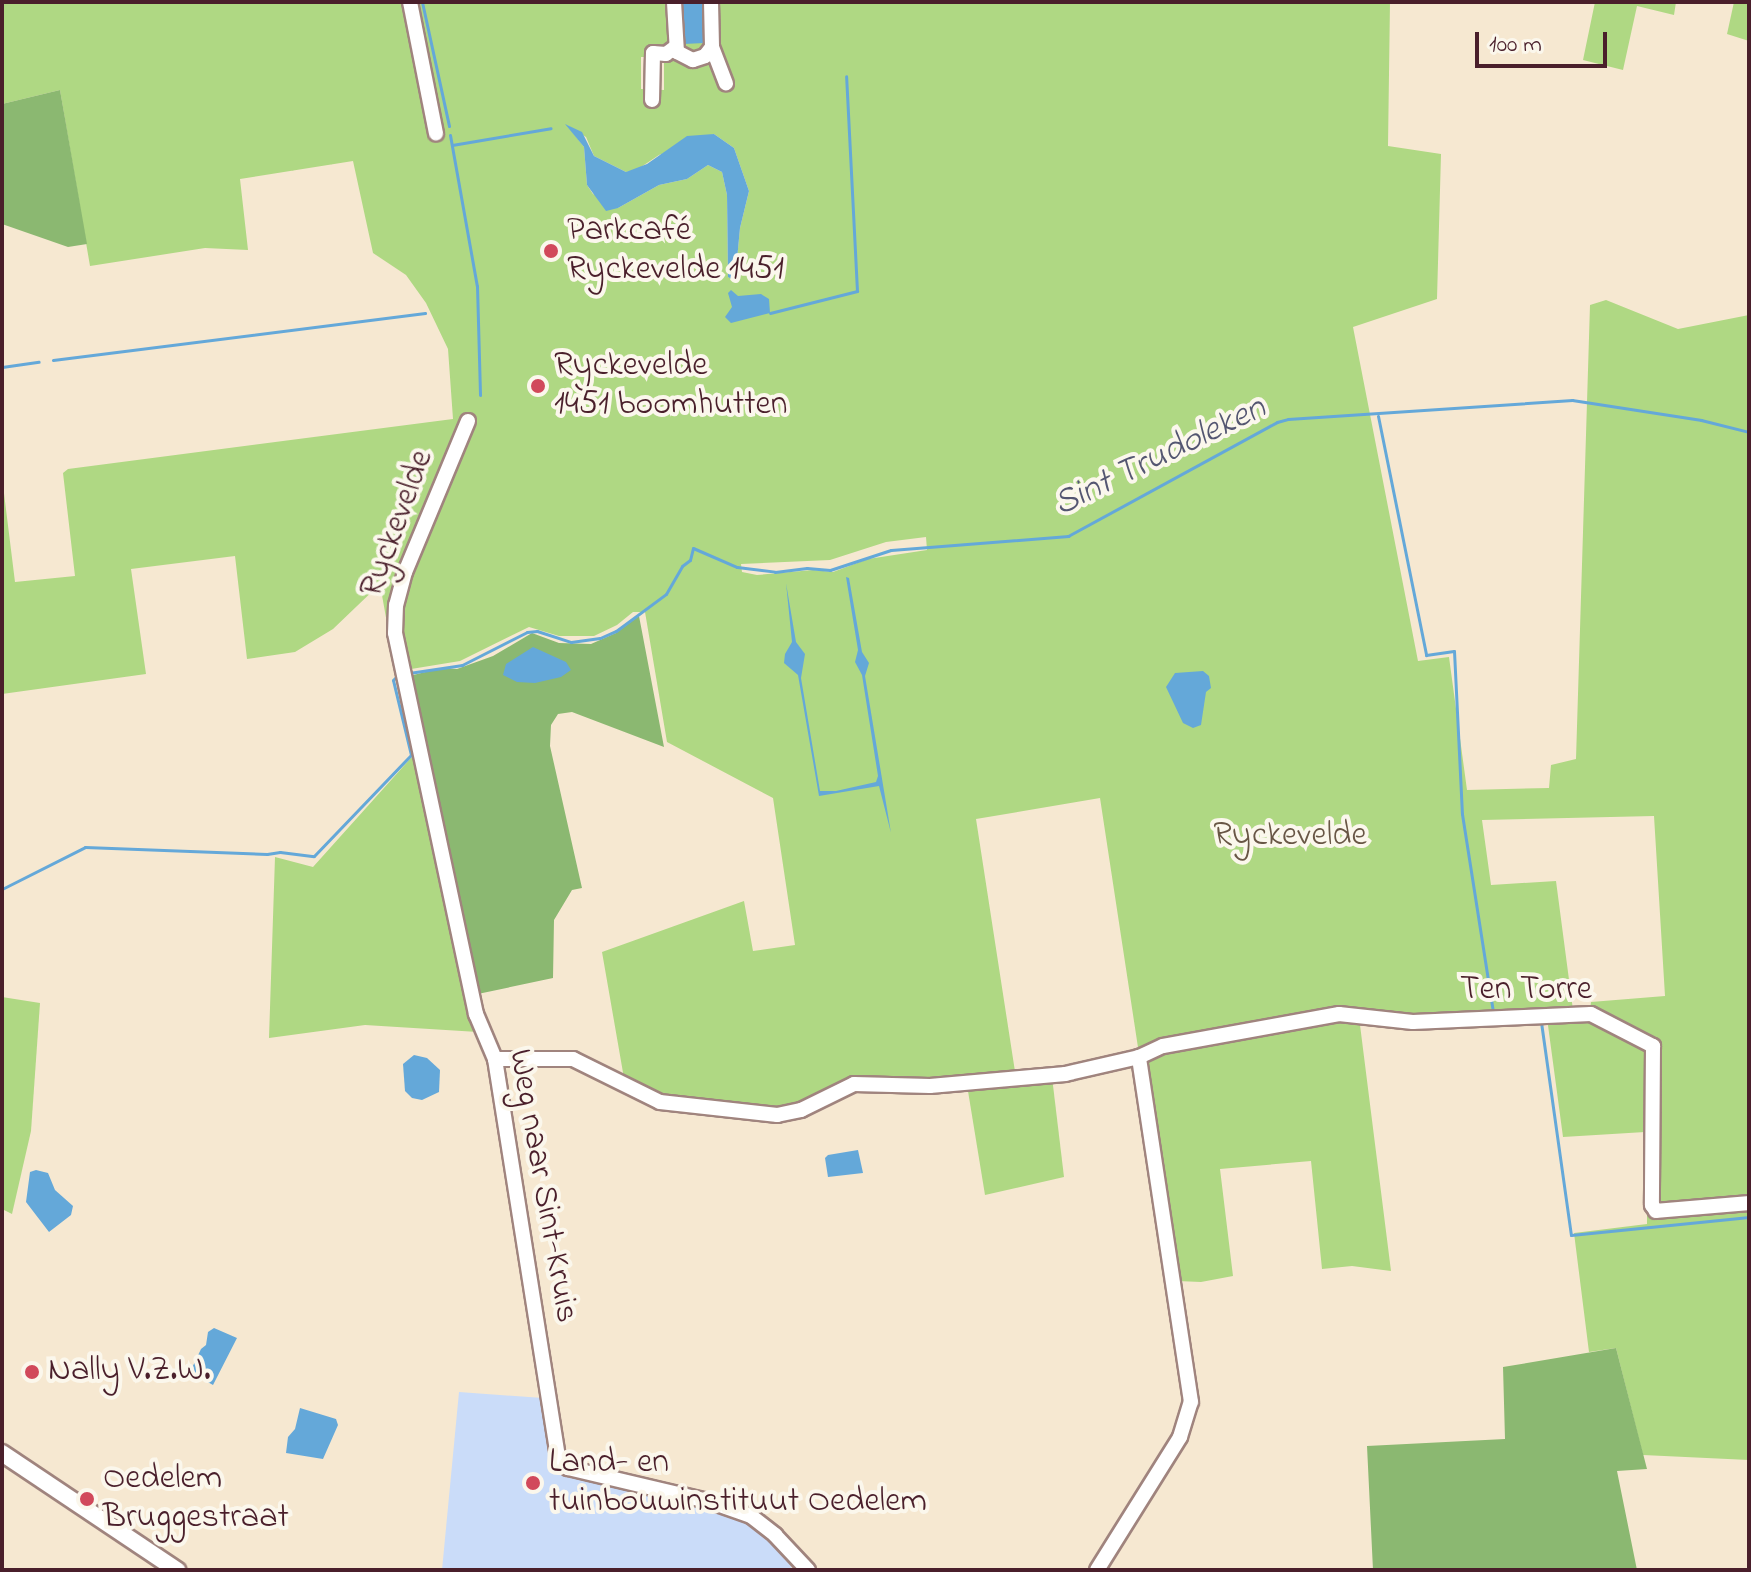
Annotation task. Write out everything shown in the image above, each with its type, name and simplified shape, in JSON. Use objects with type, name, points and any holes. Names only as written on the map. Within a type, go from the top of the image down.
[{"type":"main road","points":[[2,1453],[177,1570]]},
{"type":"street","points":[[410,2],[436,133]]},
{"type":"street","points":[[674,2],[674,48],[681,57],[693,60],[705,56],[712,47]]},
{"type":"street","points":[[711,2],[712,47],[726,83]]},
{"type":"street","points":[[652,100],[653,53],[666,54],[674,48]]},
{"type":"street","name":"Ryckevelde","points":[[398,650],[395,613],[405,572],[468,421]]},
{"type":"street","name":"Weg naar Sint-Kruis","points":[[398,650],[476,1014],[495,1059],[561,1464],[751,1516],[775,1535],[802,1568]]},
{"type":"street","name":"Ten Torre","points":[[495,1059],[573,1059],[647,1098],[763,1115],[801,1110],[854,1084],[930,1086],[1021,1079],[1139,1057],[1163,1046],[1339,1014],[1413,1022],[1591,1014],[1653,1046],[1652,1205],[1656,1211],[1749,1203]]},
{"type":"street","points":[[1097,1570],[1180,1437],[1191,1402],[1139,1057]]},
{"type":"shaded area","name":"Land- en tuinbouwinstituut Oedelem","points":[[459,1392],[543,1398],[549,1467],[743,1515],[787,1553],[792,1570],[442,1570]]},
{"type":"green space","name":"Ryckevelde","points":[[2,2],[1390,2],[1388,146],[1441,154],[1437,299],[1353,327],[1418,661],[1449,657],[1467,790],[1549,788],[1551,765],[1576,759],[1590,305],[1606,300],[1678,329],[1749,315],[1749,1202],[1657,1208],[1649,1045],[1651,1090],[1645,1132],[1563,1137],[1547,1018],[1511,1019],[1509,1011],[1507,1015],[1416,1020],[1354,1012],[1139,1054],[1100,798],[976,819],[1016,1078],[882,1081],[785,1112],[676,1103],[625,1084],[602,952],[744,901],[753,951],[795,945],[773,798],[667,742],[645,612],[633,612],[617,625],[594,636],[559,636],[529,627],[460,661],[405,670],[393,657],[380,584],[333,629],[295,652],[247,659],[235,556],[131,569],[146,674],[2,694],[2,477],[15,582],[75,576],[63,473],[68,469],[453,419],[448,349],[426,303],[406,275],[373,253],[353,161],[240,179],[248,250],[205,248],[90,266],[60,90],[2,104]],"holes":[[[641,57],[664,57],[664,90],[641,89]],[[567,125],[586,137],[594,156],[626,172],[635,171],[659,155],[714,134],[734,148],[749,191],[740,228],[735,280],[728,277],[727,195],[722,172],[708,165],[687,179],[659,185],[618,208],[593,194],[587,185],[584,147]],[[926,537],[927,550],[868,559],[833,572],[813,570],[757,575],[742,572],[741,564],[830,560],[886,542]],[[1654,816],[1665,996],[1591,1002],[1590,1010],[1573,1010],[1556,881],[1491,885],[1482,820]]]},
{"type":"green space","points":[[1595,2],[1676,2],[1674,15],[1637,6],[1623,70],[1583,60]]},
{"type":"green space","points":[[1734,2],[1749,2],[1749,41],[1727,34]]},
{"type":"green space","points":[[60,90],[87,244],[68,247],[2,224],[2,104]]},
{"type":"green space","points":[[639,616],[664,747],[572,712],[558,714],[551,725],[550,746],[582,888],[572,890],[554,920],[553,978],[473,995],[409,676],[442,668],[457,669],[493,656],[532,633],[559,643],[591,644],[616,633]]},
{"type":"green space","points":[[419,749],[478,1032],[365,1025],[269,1038],[275,857],[313,867]]},
{"type":"green space","points":[[2,997],[40,1003],[31,1131],[12,1214],[2,1209]]},
{"type":"green space","points":[[1359,1017],[1391,1271],[1352,1266],[1322,1269],[1311,1161],[1220,1169],[1233,1276],[1201,1282],[1177,1281],[1144,1060],[1148,1054]]},
{"type":"green space","points":[[1052,1077],[1064,1177],[985,1195],[967,1085]]},
{"type":"green space","points":[[1749,1205],[1749,1460],[1643,1455],[1616,1348],[1589,1352],[1574,1233],[1647,1224],[1647,1215]]},
{"type":"green space","points":[[1616,1348],[1647,1469],[1617,1471],[1637,1570],[1373,1570],[1367,1446],[1505,1439],[1503,1367]]},
{"type":"water","points":[[679,2],[705,2],[705,43],[683,44]]},
{"type":"water","points":[[565,124],[582,132],[594,156],[626,172],[647,164],[687,136],[714,134],[734,148],[749,191],[740,228],[735,281],[728,277],[727,195],[722,172],[708,165],[687,179],[659,185],[618,208],[606,211],[587,185],[584,147]]},
{"type":"water","points":[[731,290],[738,296],[761,294],[769,299],[770,313],[731,323],[725,317],[732,307],[728,293]]},
{"type":"water","points":[[846,577],[849,578],[862,652],[869,663],[865,676],[891,833],[879,786],[819,796],[798,675],[784,663],[792,642],[786,583],[796,642],[805,654],[801,678],[820,791],[836,791],[876,782],[878,776],[862,675],[855,662],[858,650]]},
{"type":"water","points":[[533,647],[566,662],[571,670],[561,677],[535,683],[517,682],[503,675],[506,664]]},
{"type":"water","points":[[1203,671],[1209,676],[1211,688],[1206,692],[1201,725],[1193,728],[1183,723],[1166,687],[1175,673]]},
{"type":"water","points":[[414,1055],[427,1058],[440,1070],[439,1092],[422,1100],[412,1098],[405,1091],[403,1064]]},
{"type":"water","points":[[858,1150],[863,1173],[828,1177],[825,1158],[828,1155]]},
{"type":"water","points":[[30,1172],[48,1173],[55,1190],[73,1206],[71,1215],[49,1232],[26,1202]]},
{"type":"water","points":[[214,1328],[237,1338],[213,1385],[190,1372],[206,1345],[208,1332]]},
{"type":"water","points":[[300,1408],[336,1419],[338,1425],[323,1459],[286,1453],[288,1437],[295,1429]]},
{"type":"waterway","points":[[422,2],[449,126]]},
{"type":"waterway","points":[[770,313],[857,291],[846,76]]},
{"type":"waterway","points":[[452,145],[551,128]]},
{"type":"waterway","points":[[450,135],[477,286],[480,395]]},
{"type":"waterway","points":[[53,360],[425,313]]},
{"type":"waterway","points":[[2,367],[39,362]]},
{"type":"waterway","name":"Sint Trudoleken","points":[[409,673],[462,665],[527,632],[537,631],[571,642],[600,638],[616,631],[666,594],[682,566],[690,560],[693,548],[737,567],[775,572],[807,568],[830,570],[891,550],[1068,536],[1277,422],[1288,419],[1572,400],[1701,420],[1749,432]]},
{"type":"waterway","points":[[1378,416],[1426,655],[1454,651],[1462,814],[1493,1013]]},
{"type":"waterway","points":[[2,889],[85,847],[280,852],[314,856],[411,755],[393,680],[397,676]]},
{"type":"waterway","points":[[1541,1022],[1571,1235],[1749,1217]]},
{"type":"place","name":"Parkcafé Ryckevelde 1451","points":[[551,251]]},
{"type":"place","name":"Ryckevelde 1451 boomhutten","points":[[538,386]]},
{"type":"place","name":"Nally V.Z.W.","points":[[32,1372]]},
{"type":"place","name":"Land- en tuinbouwinstituut Oedelem","points":[[533,1483]]},
{"type":"place","name":"Oedelem Bruggestraat","points":[[87,1499]]}]
